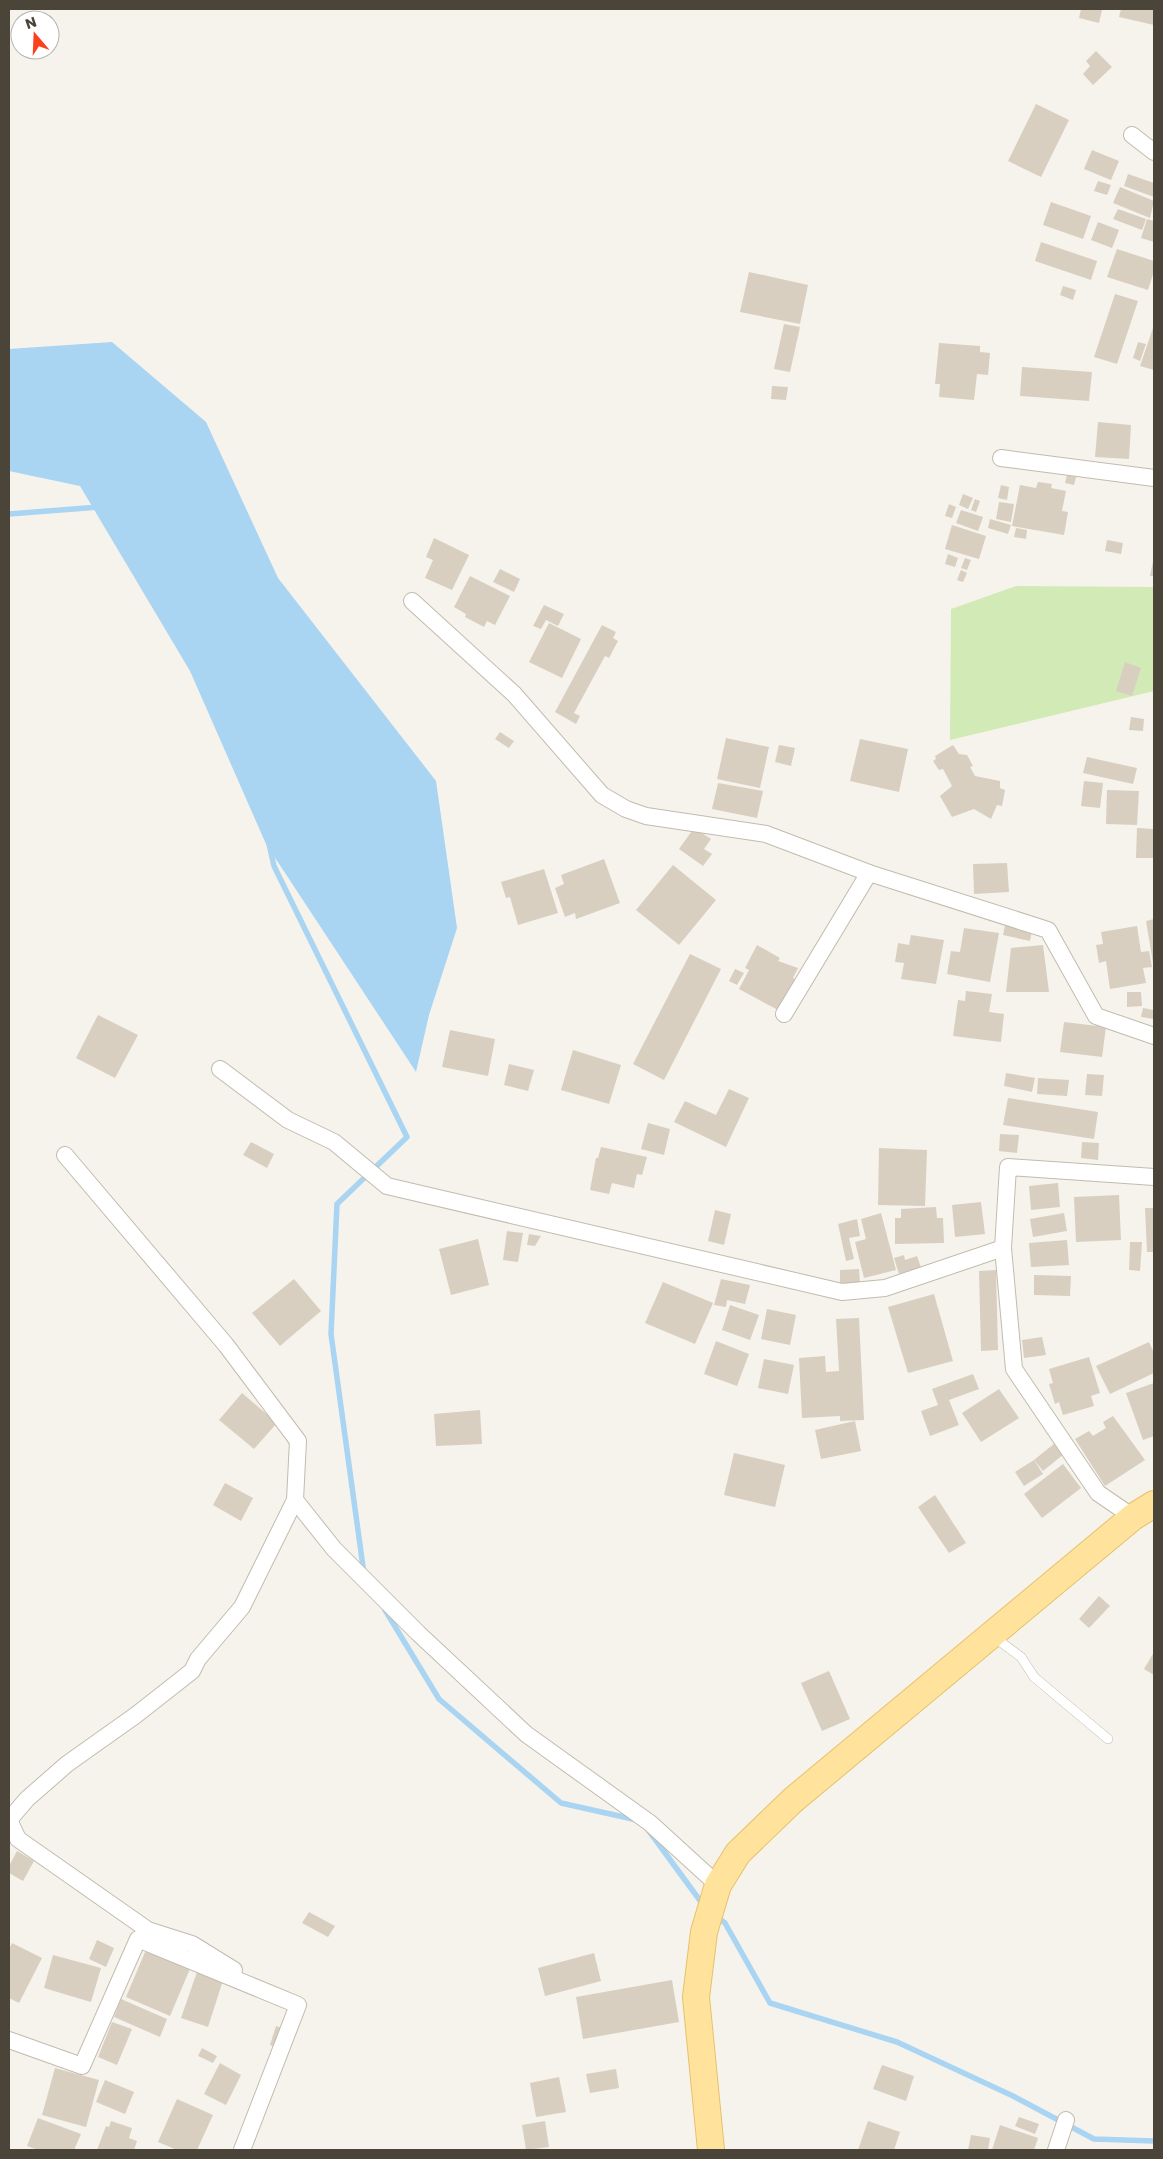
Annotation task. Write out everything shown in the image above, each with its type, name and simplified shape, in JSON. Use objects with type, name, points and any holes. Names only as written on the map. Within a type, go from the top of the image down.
[{"type":"main road","points":[[711,2150],[696,1997],[704,1932],[721,1880],[738,1853],[793,1800],[1144,1511]]},
{"type":"street","points":[[1132,135],[1154,152]]},
{"type":"street","points":[[1001,458],[1154,478]]},
{"type":"street","points":[[412,602],[514,694],[602,795],[646,816],[766,834],[869,873],[1048,930],[1096,1016],[1154,1036]]},
{"type":"street","points":[[784,1014],[869,873]]},
{"type":"street","points":[[220,1069],[288,1120],[334,1142],[387,1186],[842,1292],[884,1288],[1003,1248]]},
{"type":"street","points":[[65,1155],[226,1345],[298,1441],[295,1500],[242,1608],[198,1659],[192,1671],[136,1716],[67,1764],[27,1798],[9,1820],[18,1839],[148,1930],[192,1944],[244,1976],[242,1982]]},
{"type":"street","points":[[1144,1511],[1098,1493],[1014,1369],[1003,1248],[1008,1167],[1154,1177]]},
{"type":"street","points":[[295,1500],[341,1556],[418,1633],[526,1734],[650,1823],[721,1880]]},
{"type":"street","points":[[9,2040],[82,2066],[138,1939],[298,2005],[242,2150]]},
{"type":"street","points":[[1056,2150],[1066,2120]]},
{"type":"lane","points":[[992,1635],[1021,1657],[1034,1677],[1108,1739]]},
{"type":"green space","points":[[1016,586],[1154,587],[1154,691],[950,740],[951,609]]},
{"type":"water","points":[[112,342],[206,422],[278,578],[436,781],[457,928],[429,1015],[416,1072],[266,844],[190,671],[80,486],[9,471],[9,349]]},
{"type":"building","points":[[1081,9],[1102,10],[1099,23],[1079,18]]},
{"type":"building","points":[[1121,9],[1154,9],[1154,25],[1119,17]]},
{"type":"building","points":[[1096,51],[1112,67],[1093,85],[1083,74],[1090,66],[1086,61]]},
{"type":"building","points":[[1036,104],[1069,120],[1041,177],[1008,161]]},
{"type":"building","points":[[1092,150],[1119,161],[1111,180],[1084,169]]},
{"type":"building","points":[[1128,174],[1154,183],[1154,197],[1124,186]]},
{"type":"building","points":[[1098,181],[1111,185],[1107,195],[1094,191]]},
{"type":"building","points":[[1120,187],[1154,201],[1150,218],[1113,203]]},
{"type":"building","points":[[1051,202],[1091,216],[1083,239],[1043,225]]},
{"type":"building","points":[[1118,209],[1146,219],[1142,230],[1113,219]]},
{"type":"building","points":[[1147,219],[1154,221],[1154,242],[1141,238]]},
{"type":"building","points":[[1098,222],[1119,230],[1112,248],[1091,240]]},
{"type":"building","points":[[1041,242],[1097,261],[1091,280],[1035,261]]},
{"type":"building","points":[[1117,249],[1154,261],[1154,271],[1148,290],[1107,277]]},
{"type":"building","points":[[749,272],[808,285],[800,324],[740,312]]},
{"type":"building","points":[[1063,286],[1076,290],[1073,300],[1060,295]]},
{"type":"building","points":[[1115,294],[1138,301],[1117,364],[1094,357]]},
{"type":"building","points":[[784,324],[800,327],[790,372],[774,369]]},
{"type":"building","points":[[1154,325],[1154,370],[1140,366]]},
{"type":"building","points":[[1138,342],[1146,344],[1140,361],[1133,358]]},
{"type":"building","points":[[939,343],[980,346],[980,352],[990,353],[988,375],[977,374],[974,400],[939,397],[940,384],[935,384]]},
{"type":"building","points":[[1022,367],[1092,372],[1089,401],[1020,396]]},
{"type":"building","points":[[772,386],[788,387],[786,400],[771,399]]},
{"type":"building","points":[[1098,422],[1131,425],[1129,459],[1095,457]]},
{"type":"building","points":[[1067,475],[1076,477],[1074,485],[1065,483]]},
{"type":"building","points":[[1038,482],[1052,484],[1051,488],[1066,491],[1062,511],[1068,512],[1064,535],[1012,526],[1020,485],[1036,488]]},
{"type":"building","points":[[1001,485],[1009,487],[1007,500],[998,498]]},
{"type":"building","points":[[963,494],[973,498],[968,509],[959,505]]},
{"type":"building","points":[[975,499],[980,501],[976,512],[971,510]]},
{"type":"building","points":[[999,502],[1014,504],[1011,522],[996,519]]},
{"type":"building","points":[[949,504],[956,507],[952,518],[945,516]]},
{"type":"building","points":[[961,510],[983,517],[978,531],[956,523]]},
{"type":"building","points":[[990,519],[1011,525],[1008,534],[988,528]]},
{"type":"building","points":[[952,525],[986,536],[979,559],[945,549]]},
{"type":"building","points":[[1016,528],[1027,530],[1026,539],[1014,537]]},
{"type":"building","points":[[434,538],[469,555],[452,590],[425,578],[433,560],[426,557]]},
{"type":"building","points":[[1107,540],[1123,543],[1121,554],[1105,551]]},
{"type":"building","points":[[948,554],[958,558],[955,567],[945,564]]},
{"type":"building","points":[[965,558],[971,560],[967,570],[961,568]]},
{"type":"building","points":[[1153,561],[1154,576],[1150,576]]},
{"type":"building","points":[[500,569],[520,579],[514,592],[493,582]]},
{"type":"building","points":[[961,570],[967,573],[963,582],[957,580]]},
{"type":"building","points":[[470,576],[510,596],[495,625],[487,621],[484,627],[465,617],[466,614],[454,607]]},
{"type":"building","points":[[544,605],[564,614],[558,626],[546,620],[541,629],[533,626]]},
{"type":"building","points":[[549,623],[581,639],[562,678],[529,662]]},
{"type":"building","points":[[602,625],[616,632],[613,638],[618,641],[609,658],[605,656],[574,713],[580,716],[576,724],[555,712]]},
{"type":"building","points":[[1125,662],[1141,668],[1132,696],[1116,691]]},
{"type":"building","points":[[1131,717],[1144,719],[1143,731],[1129,730]]},
{"type":"building","points":[[500,732],[514,741],[509,748],[495,739]]},
{"type":"building","points":[[726,738],[769,747],[760,788],[717,779]]},
{"type":"building","points":[[860,739],[908,749],[899,792],[850,781]]},
{"type":"building","points":[[779,745],[795,748],[791,766],[775,762]]},
{"type":"building","points":[[953,745],[959,754],[967,755],[973,766],[970,767],[975,776],[1000,781],[1000,788],[1005,790],[1002,806],[997,805],[991,819],[974,809],[952,817],[940,796],[952,786],[943,769],[939,770],[933,761],[936,759],[935,756]]},
{"type":"building","points":[[1087,757],[1137,768],[1133,784],[1083,773]]},
{"type":"building","points":[[1084,781],[1103,783],[1100,808],[1081,806]]},
{"type":"building","points":[[718,783],[763,791],[757,818],[712,809]]},
{"type":"building","points":[[1107,790],[1139,791],[1137,825],[1106,824]]},
{"type":"building","points":[[694,828],[711,839],[704,849],[712,854],[703,866],[679,849]]},
{"type":"building","points":[[1137,828],[1154,829],[1154,858],[1136,858]]},
{"type":"building","points":[[604,859],[620,903],[576,919],[575,913],[565,917],[555,888],[564,884],[561,875]]},
{"type":"building","points":[[1007,863],[1009,892],[974,894],[973,864]]},
{"type":"building","points":[[673,865],[716,900],[679,945],[636,910]]},
{"type":"building","points":[[544,869],[558,913],[518,925],[510,897],[506,898],[501,882]]},
{"type":"building","points":[[1154,919],[1154,963],[1153,963],[1146,921]]},
{"type":"building","points":[[1005,925],[1032,931],[1030,941],[1003,935]]},
{"type":"building","points":[[1137,926],[1141,952],[1149,951],[1152,967],[1143,968],[1146,983],[1110,989],[1106,961],[1099,963],[1096,945],[1103,944],[1101,932]]},
{"type":"building","points":[[964,928],[999,933],[990,982],[947,974],[951,951],[960,952]]},
{"type":"building","points":[[911,935],[944,940],[936,984],[901,979],[904,963],[895,962],[898,943],[909,945]]},
{"type":"building","points":[[757,945],[780,958],[778,961],[798,968],[793,978],[795,979],[778,1010],[739,989],[749,970],[745,968]]},
{"type":"building","points":[[1043,945],[1049,992],[1006,992],[1011,948]]},
{"type":"building","points":[[690,954],[721,969],[664,1080],[633,1064]]},
{"type":"building","points":[[735,969],[744,973],[737,985],[729,981]]},
{"type":"building","points":[[966,991],[992,994],[989,1012],[1004,1014],[1001,1042],[953,1036],[958,1000],[965,1001]]},
{"type":"building","points":[[1127,992],[1141,992],[1142,1006],[1127,1007]]},
{"type":"building","points":[[1143,1008],[1154,1010],[1154,1019],[1141,1017]]},
{"type":"building","points":[[98,1015],[138,1035],[115,1078],[76,1058]]},
{"type":"building","points":[[1064,1022],[1106,1027],[1102,1057],[1060,1052]]},
{"type":"building","points":[[450,1030],[495,1039],[488,1076],[442,1067]]},
{"type":"building","points":[[573,1050],[621,1065],[609,1104],[561,1090]]},
{"type":"building","points":[[509,1064],[534,1070],[528,1091],[504,1085]]},
{"type":"building","points":[[1006,1073],[1035,1078],[1032,1092],[1004,1086]]},
{"type":"building","points":[[1087,1074],[1104,1075],[1102,1096],[1085,1095]]},
{"type":"building","points":[[1038,1078],[1069,1080],[1067,1096],[1037,1094]]},
{"type":"building","points":[[729,1089],[749,1098],[726,1147],[674,1122],[685,1101],[716,1115]]},
{"type":"building","points":[[1008,1098],[1098,1112],[1094,1139],[1003,1125]]},
{"type":"building","points":[[648,1123],[670,1129],[664,1155],[641,1149]]},
{"type":"building","points":[[1000,1134],[1019,1135],[1017,1153],[999,1151]]},
{"type":"building","points":[[251,1142],[274,1154],[267,1168],[243,1155]]},
{"type":"building","points":[[1082,1142],[1099,1143],[1098,1160],[1081,1158]]},
{"type":"building","points":[[601,1147],[647,1157],[642,1175],[637,1174],[634,1188],[612,1183],[609,1194],[590,1190],[596,1158],[598,1158]]},
{"type":"building","points":[[879,1148],[927,1150],[925,1206],[878,1205]]},
{"type":"building","points":[[1058,1183],[1060,1207],[1031,1210],[1029,1186]]},
{"type":"building","points":[[1119,1195],[1121,1240],[1076,1242],[1074,1197]]},
{"type":"building","points":[[981,1202],[985,1234],[955,1237],[952,1205]]},
{"type":"building","points":[[936,1207],[937,1218],[943,1218],[944,1243],[895,1244],[895,1218],[901,1218],[901,1209]]},
{"type":"building","points":[[1145,1208],[1154,1208],[1154,1252],[1147,1252]]},
{"type":"building","points":[[715,1210],[731,1214],[724,1245],[708,1241]]},
{"type":"building","points":[[881,1213],[896,1270],[864,1278],[855,1242],[866,1239],[861,1219]]},
{"type":"building","points":[[1064,1213],[1067,1231],[1033,1237],[1030,1219]]},
{"type":"building","points":[[857,1219],[860,1236],[849,1238],[854,1259],[846,1261],[838,1224]]},
{"type":"building","points":[[507,1231],[523,1233],[518,1262],[503,1260]]},
{"type":"building","points":[[529,1234],[541,1236],[535,1246],[527,1245]]},
{"type":"building","points":[[478,1239],[489,1285],[451,1295],[439,1249]]},
{"type":"building","points":[[1067,1240],[1069,1265],[1031,1267],[1029,1243]]},
{"type":"building","points":[[1130,1242],[1142,1242],[1140,1271],[1129,1270]]},
{"type":"building","points":[[904,1255],[905,1260],[917,1256],[922,1270],[900,1277],[894,1258]]},
{"type":"building","points":[[859,1269],[860,1283],[840,1285],[840,1270]]},
{"type":"building","points":[[996,1270],[998,1350],[981,1351],[979,1271]]},
{"type":"building","points":[[1034,1275],[1071,1276],[1070,1296],[1034,1295]]},
{"type":"building","points":[[294,1279],[321,1311],[280,1346],[252,1313]]},
{"type":"building","points":[[721,1279],[750,1285],[745,1304],[727,1300],[726,1307],[714,1305]]},
{"type":"building","points":[[663,1282],[713,1303],[695,1344],[645,1323]]},
{"type":"building","points":[[934,1294],[953,1361],[908,1373],[888,1307]]},
{"type":"building","points":[[730,1305],[759,1315],[750,1340],[722,1330]]},
{"type":"building","points":[[767,1309],[796,1315],[790,1345],[761,1339]]},
{"type":"building","points":[[859,1318],[864,1420],[840,1421],[840,1416],[802,1418],[799,1358],[825,1356],[826,1372],[839,1371],[836,1319]]},
{"type":"building","points":[[1042,1337],[1046,1355],[1024,1358],[1022,1340]]},
{"type":"building","points":[[716,1341],[749,1354],[737,1386],[704,1374]]},
{"type":"building","points":[[1149,1342],[1154,1353],[1154,1373],[1110,1394],[1096,1366]]},
{"type":"building","points":[[1089,1357],[1100,1393],[1091,1396],[1094,1406],[1063,1415],[1059,1402],[1055,1404],[1049,1384],[1053,1383],[1049,1369]]},
{"type":"building","points":[[764,1359],[794,1365],[788,1394],[758,1388]]},
{"type":"building","points":[[973,1374],[979,1389],[949,1400],[959,1425],[930,1436],[921,1411],[938,1405],[932,1389]]},
{"type":"building","points":[[1154,1383],[1154,1436],[1143,1440],[1126,1393]]},
{"type":"building","points":[[999,1389],[1019,1418],[981,1442],[962,1413]]},
{"type":"building","points":[[242,1393],[277,1423],[254,1449],[219,1420]]},
{"type":"building","points":[[480,1410],[482,1444],[436,1446],[434,1414]]},
{"type":"building","points":[[1113,1416],[1145,1460],[1105,1486],[1075,1439],[1089,1431],[1093,1436],[1106,1428],[1103,1422]]},
{"type":"building","points":[[855,1421],[861,1451],[821,1459],[815,1430]]},
{"type":"building","points":[[1055,1443],[1064,1454],[1043,1471],[1034,1460]]},
{"type":"building","points":[[734,1453],[785,1465],[775,1507],[724,1495]]},
{"type":"building","points":[[1034,1460],[1043,1474],[1024,1486],[1015,1472]]},
{"type":"building","points":[[1063,1464],[1081,1488],[1042,1518],[1024,1494]]},
{"type":"building","points":[[225,1483],[253,1498],[241,1521],[213,1505]]},
{"type":"building","points":[[935,1495],[966,1543],[949,1553],[918,1507]]},
{"type":"building","points":[[1099,1596],[1110,1606],[1089,1628],[1079,1619]]},
{"type":"building","points":[[1154,1652],[1154,1675],[1144,1669]]},
{"type":"building","points":[[829,1671],[850,1719],[822,1731],[801,1683]]},
{"type":"building","points":[[17,1851],[34,1861],[23,1881],[9,1873],[9,1866]]},
{"type":"building","points":[[309,1912],[335,1926],[328,1937],[302,1923]]},
{"type":"building","points":[[97,1940],[114,1948],[106,1967],[89,1959]]},
{"type":"building","points":[[12,1943],[42,1958],[19,2003],[9,1998],[9,1949]]},
{"type":"building","points":[[148,1945],[192,1964],[170,2016],[126,1997]]},
{"type":"building","points":[[594,1953],[601,1981],[545,1996],[538,1968]]},
{"type":"building","points":[[53,1955],[101,1968],[91,2002],[44,1988]]},
{"type":"building","points":[[198,1969],[224,1977],[208,2027],[181,2018]]},
{"type":"building","points":[[672,1980],[679,2022],[583,2039],[576,1997]]},
{"type":"building","points":[[121,1999],[167,2019],[160,2037],[114,2017]]},
{"type":"building","points":[[112,2022],[132,2029],[117,2065],[98,2057]]},
{"type":"building","points":[[276,2026],[285,2029],[279,2048],[270,2045]]},
{"type":"building","points":[[202,2048],[217,2056],[213,2063],[198,2056]]},
{"type":"building","points":[[220,2063],[241,2075],[226,2105],[204,2094]]},
{"type":"building","points":[[882,2065],[914,2076],[906,2101],[873,2089]]},
{"type":"building","points":[[55,2068],[99,2080],[86,2127],[42,2115]]},
{"type":"building","points":[[616,2069],[619,2088],[590,2093],[586,2074]]},
{"type":"building","points":[[559,2077],[566,2112],[536,2117],[530,2083]]},
{"type":"building","points":[[105,2080],[134,2092],[125,2114],[96,2102]]},
{"type":"building","points":[[177,2099],[213,2115],[197,2150],[177,2150],[158,2142]]},
{"type":"building","points":[[1019,2117],[1039,2124],[1035,2134],[1015,2126]]},
{"type":"building","points":[[38,2118],[81,2134],[74,2150],[38,2150],[27,2146]]},
{"type":"building","points":[[111,2121],[132,2128],[129,2138],[137,2141],[134,2150],[97,2150],[106,2126],[109,2127]]},
{"type":"building","points":[[545,2121],[549,2147],[526,2150],[522,2125]]},
{"type":"building","points":[[868,2121],[900,2132],[894,2150],[858,2150]]},
{"type":"building","points":[[1000,2125],[1038,2138],[1034,2150],[992,2150]]},
{"type":"building","points":[[971,2135],[990,2138],[988,2150],[968,2150]]},
{"type":"waterway","points":[[9,514],[99,507]]},
{"type":"waterway","points":[[269,844],[274,866],[407,1137],[337,1204],[331,1334],[364,1574]]},
{"type":"waterway","points":[[385,1610],[439,1699],[561,1803],[637,1820]]},
{"type":"waterway","points":[[649,1831],[704,1906]]},
{"type":"waterway","points":[[717,1917],[725,1923],[770,2003],[897,2042],[1013,2096],[1094,2139],[1154,2141]]}]
